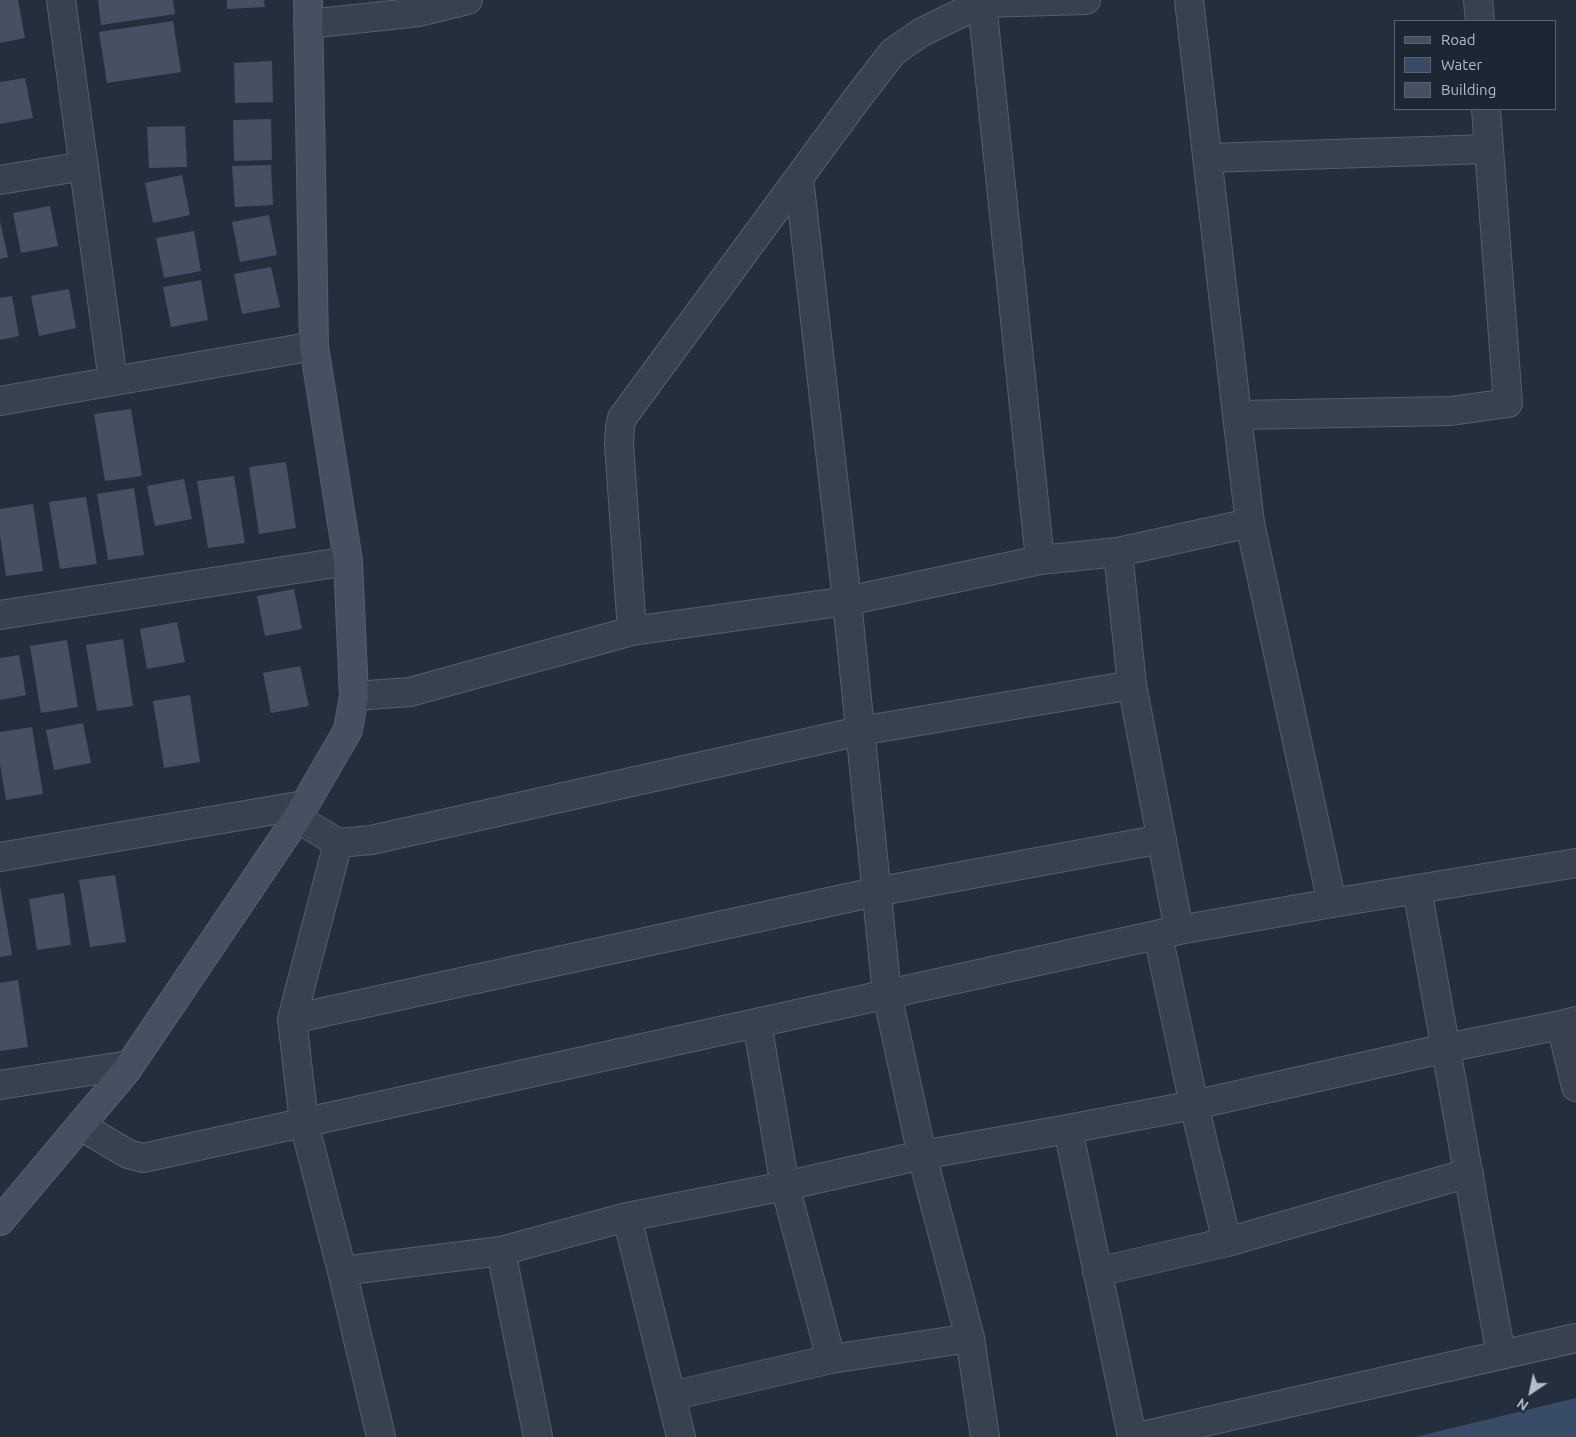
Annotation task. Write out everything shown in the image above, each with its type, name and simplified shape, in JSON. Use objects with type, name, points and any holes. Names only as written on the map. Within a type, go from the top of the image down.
[{"type":"street","points":[[61,0],[113,381]]},
{"type":"street","points":[[381,1437],[342,1271],[304,1122],[292,1019],[316,826],[348,730],[366,695],[348,560],[314,346],[308,12],[419,12],[468,0]]},
{"type":"street","points":[[632,631],[619,444],[622,418],[856,100],[894,52],[922,32],[982,2],[1086,0]]},
{"type":"street","points":[[1189,0],[1250,523],[1332,903]]},
{"type":"street","points":[[1478,0],[1480,20]]},
{"type":"street","points":[[982,2],[1040,560]]},
{"type":"street","points":[[1237,415],[1451,411],[1508,403],[1486,110]]},
{"type":"street","points":[[1208,158],[1490,150]]},
{"type":"street","points":[[0,180],[84,166]]},
{"type":"street","points":[[799,178],[847,601],[887,994],[922,1155],[970,1338],[986,1437]]},
{"type":"street","points":[[0,401],[314,346]]},
{"type":"street","points":[[366,695],[410,692],[632,631],[847,601],[1040,560],[1118,552],[1250,523]]},
{"type":"street","points":[[1118,552],[1132,685],[1162,839],[1168,933],[1194,1105],[1227,1242]]},
{"type":"street","points":[[0,615],[348,560]]},
{"type":"street","points":[[0,857],[316,826],[371,840],[860,731],[1132,685]]},
{"type":"street","points":[[0,1221],[90,1131],[129,1065],[316,826]]},
{"type":"street","points":[[292,1019],[876,892],[1162,839]]},
{"type":"street","points":[[90,1131],[128,1154],[143,1158],[1168,933],[1332,903],[1576,863]]},
{"type":"street","points":[[1417,889],[1501,1355]]},
{"type":"street","points":[[757,1023],[785,1186],[831,1360]]},
{"type":"street","points":[[342,1271],[502,1251],[627,1217],[785,1186],[922,1155],[1194,1105],[1446,1048],[1569,1023],[1576,1087]]},
{"type":"street","points":[[0,1085],[129,1065]]},
{"type":"street","points":[[1068,1129],[1132,1437]]},
{"type":"street","points":[[1097,1272],[1227,1242],[1469,1173]]},
{"type":"street","points":[[627,1217],[681,1437]]},
{"type":"street","points":[[502,1251],[538,1437]]},
{"type":"street","points":[[671,1396],[831,1360],[970,1338]]},
{"type":"street","points":[[1138,1437],[1576,1338]]},
{"type":"water","points":[[1576,1398],[1576,1437],[1415,1437]]},
{"type":"building","points":[[0,0],[18,0],[25,38],[0,43]]},
{"type":"building","points":[[98,0],[173,0],[175,14],[101,25]]},
{"type":"building","points":[[227,0],[264,0],[265,7],[227,9]]},
{"type":"building","points":[[173,21],[181,72],[107,83],[99,32]]},
{"type":"building","points":[[272,61],[273,102],[235,103],[234,63]]},
{"type":"building","points":[[25,78],[33,118],[0,124],[0,82]]},
{"type":"building","points":[[271,119],[272,160],[234,161],[233,120]]},
{"type":"building","points":[[185,126],[187,167],[149,168],[147,127]]},
{"type":"building","points":[[271,165],[273,205],[235,207],[232,166]]},
{"type":"building","points":[[182,175],[190,215],[153,223],[145,183]]},
{"type":"building","points":[[50,206],[58,246],[21,253],[13,213]]},
{"type":"building","points":[[269,215],[277,255],[240,262],[232,222]]},
{"type":"building","points":[[0,221],[8,257],[0,259]]},
{"type":"building","points":[[194,231],[201,271],[164,278],[156,238]]},
{"type":"building","points":[[271,267],[280,307],[242,314],[234,274]]},
{"type":"building","points":[[201,280],[208,320],[171,327],[163,287]]},
{"type":"building","points":[[69,289],[76,328],[39,336],[31,296]]},
{"type":"building","points":[[12,296],[19,336],[0,340],[0,298]]},
{"type":"building","points":[[131,409],[142,476],[105,481],[94,414]]},
{"type":"building","points":[[286,462],[296,528],[259,534],[249,467]]},
{"type":"building","points":[[234,476],[245,543],[208,548],[197,481]]},
{"type":"building","points":[[184,479],[192,519],[155,526],[147,486]]},
{"type":"building","points":[[134,488],[144,555],[108,560],[97,494]]},
{"type":"building","points":[[86,497],[97,564],[60,569],[49,502]]},
{"type":"building","points":[[33,504],[43,571],[6,576],[0,535],[0,509]]},
{"type":"building","points":[[294,589],[302,629],[265,636],[257,596]]},
{"type":"building","points":[[177,622],[185,662],[147,669],[140,629]]},
{"type":"building","points":[[123,639],[133,706],[97,711],[86,645]]},
{"type":"building","points":[[67,640],[78,707],[41,713],[30,646]]},
{"type":"building","points":[[19,655],[26,695],[0,700],[0,658]]},
{"type":"building","points":[[300,666],[309,706],[271,713],[263,673]]},
{"type":"building","points":[[190,695],[200,762],[164,768],[153,701]]},
{"type":"building","points":[[83,723],[91,763],[54,770],[46,730]]},
{"type":"building","points":[[32,727],[43,794],[6,800],[0,764],[0,732]]},
{"type":"building","points":[[115,875],[126,942],[90,947],[79,880]]},
{"type":"building","points":[[0,885],[12,955],[0,957]]},
{"type":"building","points":[[64,893],[71,945],[37,950],[29,899]]},
{"type":"building","points":[[18,980],[28,1047],[0,1051],[0,983]]}]
